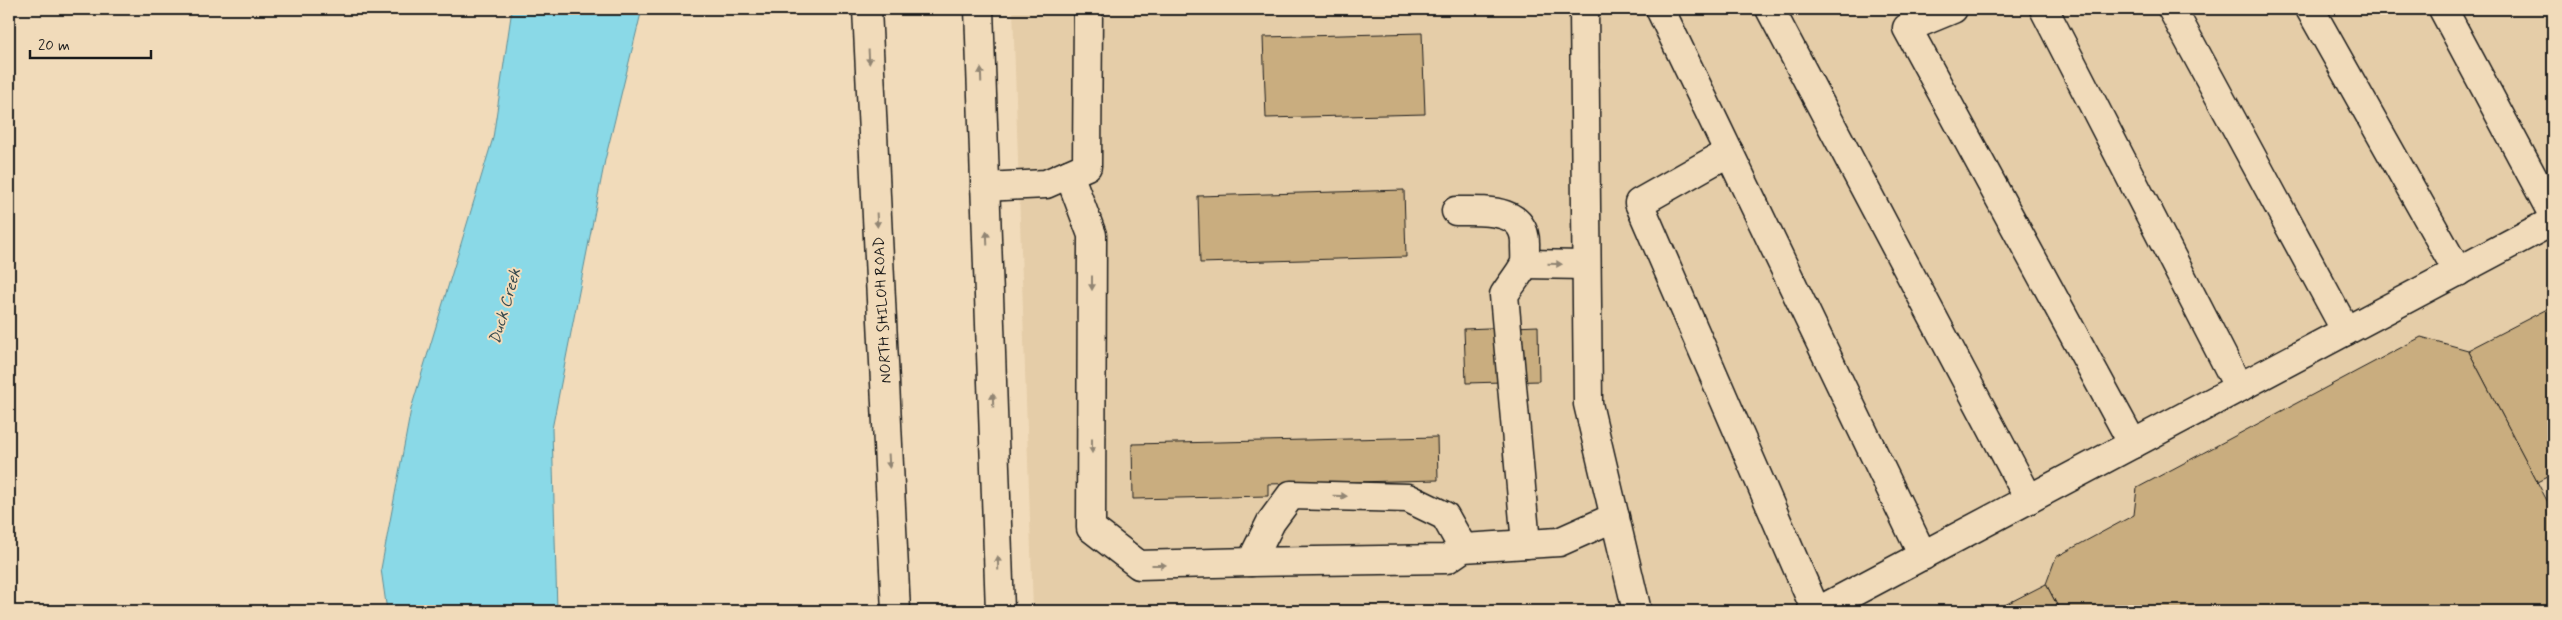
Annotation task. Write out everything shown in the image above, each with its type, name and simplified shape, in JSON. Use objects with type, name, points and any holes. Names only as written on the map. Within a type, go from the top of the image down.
[{"type":"main road","name":"NORTH SHILOH ROAD","points":[[867,9],[896,611]]},
{"type":"main road","points":[[979,9],[1000,611]]},
{"type":"main road","points":[[985,187],[1046,184],[1087,166],[1088,9]]},
{"type":"main road","points":[[1584,9],[1585,265],[1588,404],[1637,611]]},
{"type":"main road","points":[[1660,9],[1923,556]]},
{"type":"main road","points":[[1770,9],[2029,500]]},
{"type":"main road","points":[[1953,9],[1902,18],[2133,444]]},
{"type":"main road","points":[[2044,9],[2239,388]]},
{"type":"main road","points":[[2172,9],[2346,331]]},
{"type":"main road","points":[[2310,9],[2458,272]]},
{"type":"main road","points":[[2443,9],[2553,215]]},
{"type":"main road","points":[[1729,152],[1639,203],[1817,611],[2553,221]]},
{"type":"main road","points":[[1069,174],[1092,235],[1091,528],[1139,565],[1446,559],[1463,548],[1559,542],[1615,517]]},
{"type":"main road","points":[[1456,211],[1492,211],[1513,217],[1522,227],[1525,239],[1525,264],[1504,295],[1526,544]]},
{"type":"main road","points":[[1525,264],[1585,265]]},
{"type":"main road","points":[[1251,562],[1271,522],[1292,495],[1408,498],[1445,516],[1463,548]]},
{"type":"shaded area","points":[[1013,9],[2553,9],[2553,611],[1033,611]]},
{"type":"water","name":"Duck Creek","points":[[512,9],[642,9],[605,160],[552,429],[557,611],[387,611],[381,569],[411,409],[493,138]]},
{"type":"building","points":[[1422,33],[1425,114],[1266,118],[1263,37]]},
{"type":"building","points":[[1404,190],[1406,257],[1200,263],[1198,196]]},
{"type":"building","points":[[2553,306],[2553,474],[2537,482],[2468,350]]},
{"type":"building","points":[[1538,326],[1539,381],[1466,383],[1464,329]]},
{"type":"building","points":[[2421,337],[2468,350],[2553,512],[2553,611],[2060,611],[2046,584],[2056,557],[2134,515],[2137,488]]},
{"type":"building","points":[[1437,437],[1438,480],[1268,484],[1268,496],[1133,499],[1132,444]]},
{"type":"building","points":[[2046,584],[2060,611],[1993,611]]}]
